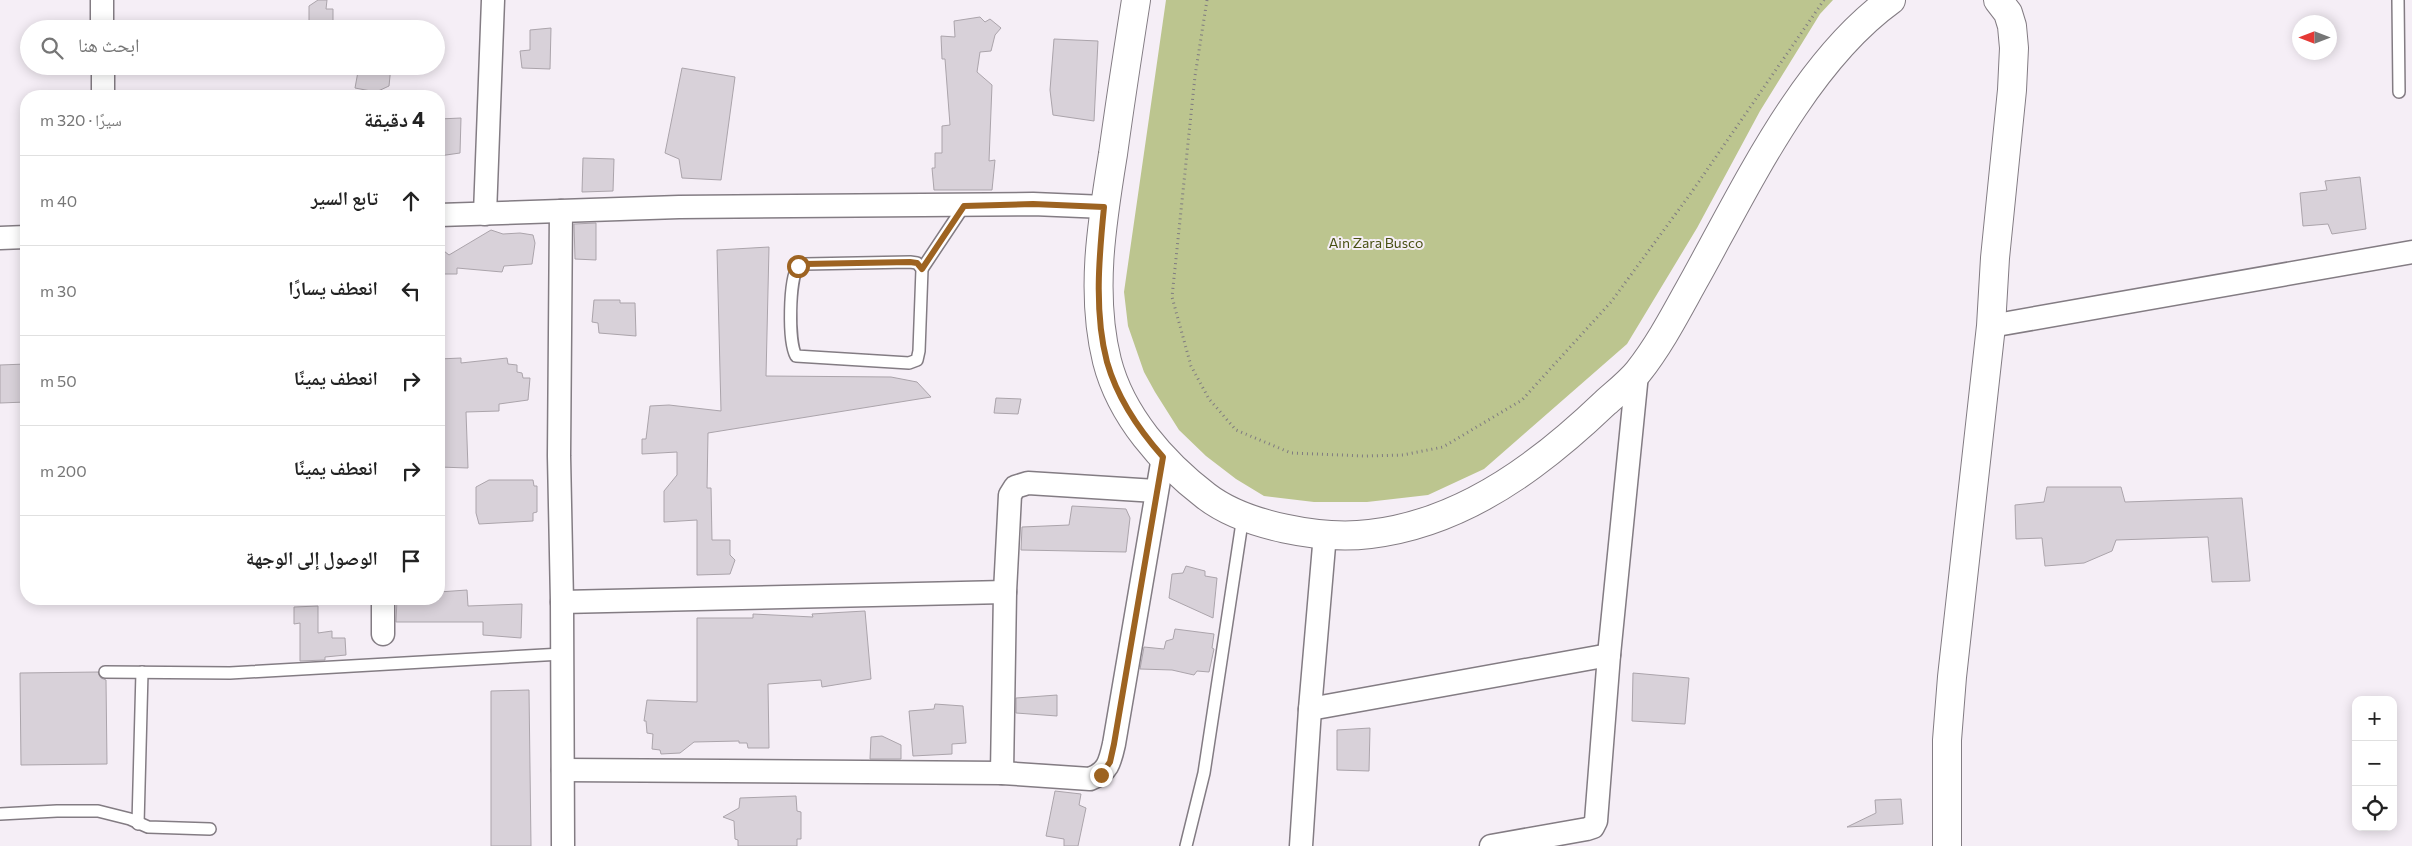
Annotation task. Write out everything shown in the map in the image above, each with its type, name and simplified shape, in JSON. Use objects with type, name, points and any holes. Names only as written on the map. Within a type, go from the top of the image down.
[{"type":"main road","points":[[1136,0],[1104,207],[1098,268],[1101,317],[1107,362],[1126,406],[1150,442],[1187,481],[1212,501],[1272,525],[1325,534],[1354,536],[1395,531],[1431,521],[1476,502],[1546,455],[1637,374],[1671,323],[1800,96],[1854,32],[1891,0]]},
{"type":"main road","points":[[1947,846],[1947,740],[1952,677],[1991,326],[2014,48],[2012,26],[2008,12],[1998,0]]},
{"type":"street","points":[[102,0],[102,20]]},
{"type":"street","points":[[485,214],[494,0]]},
{"type":"street","points":[[103,75],[103,90]]},
{"type":"street","points":[[445,215],[679,207],[1033,204],[1104,207]]},
{"type":"street","points":[[561,211],[559,456],[562,602],[563,846]]},
{"type":"street","points":[[0,238],[20,236]]},
{"type":"street","points":[[1991,326],[2412,252]]},
{"type":"street","points":[[1491,846],[1593,827],[1597,813],[1608,655],[1637,374]]},
{"type":"street","points":[[563,770],[1002,773],[1090,779],[1101,775],[1110,762],[1163,457]]},
{"type":"street","points":[[1002,773],[1005,592],[1010,495],[1015,487],[1028,483],[1156,491]]},
{"type":"street","points":[[1301,846],[1310,709],[1325,534]]},
{"type":"street","points":[[562,602],[1005,592]]},
{"type":"street","points":[[383,605],[383,634]]},
{"type":"street","points":[[1310,709],[1608,655]]},
{"type":"lane","points":[[2398,0],[2399,92]]},
{"type":"lane","points":[[922,269],[917,263],[910,262],[805,264],[798,266],[792,278],[793,351],[796,356],[909,363],[917,360],[919,351],[922,269],[964,206]]},
{"type":"lane","points":[[1186,846],[1204,773],[1244,515]]},
{"type":"lane","points":[[105,672],[292,670],[381,663],[562,654]]},
{"type":"lane","points":[[138,824],[142,672]]},
{"type":"lane","points":[[0,814],[98,811],[130,819],[148,827],[210,829]]},
{"type":"path","points":[[1207,0],[1195,76],[1172,296],[1191,366],[1209,399],[1236,430],[1291,453],[1364,456],[1404,454],[1443,447],[1522,400],[1612,302],[1691,193],[1824,0]]},
{"type":"green space","name":"Ain Zara Busco","points":[[1166,0],[1833,0],[1820,14],[1760,111],[1697,228],[1627,344],[1484,469],[1428,495],[1367,502],[1314,502],[1264,496],[1236,479],[1206,456],[1179,430],[1155,392],[1144,372],[1128,326],[1124,292]]},
{"type":"building","points":[[318,0],[327,0],[326,9],[333,9],[333,20],[309,20],[309,6]]},
{"type":"building","points":[[980,17],[985,22],[990,19],[1001,28],[995,35],[991,51],[980,52],[977,72],[992,85],[989,161],[995,160],[992,190],[934,190],[932,168],[935,168],[935,153],[942,153],[942,126],[950,125],[945,59],[942,59],[941,36],[955,37],[954,21]]},
{"type":"building","points":[[551,28],[550,69],[522,68],[520,51],[530,50],[530,30]]},
{"type":"building","points":[[1054,39],[1098,41],[1094,121],[1053,115],[1050,90]]},
{"type":"building","points":[[682,68],[735,77],[721,180],[682,178],[679,159],[665,153]]},
{"type":"building","points":[[357,75],[390,75],[389,86],[380,90],[355,88]]},
{"type":"building","points":[[461,118],[460,153],[445,155],[445,119]]},
{"type":"building","points":[[583,158],[614,159],[613,191],[582,192]]},
{"type":"building","points":[[2360,177],[2366,229],[2332,234],[2328,224],[2303,226],[2300,193],[2327,190],[2325,181]]},
{"type":"building","points":[[596,223],[596,260],[575,259],[574,224]]},
{"type":"building","points":[[491,230],[503,234],[520,233],[533,235],[535,243],[532,264],[504,266],[502,272],[457,268],[457,274],[445,274],[445,252],[449,255]]},
{"type":"building","points":[[769,247],[766,376],[891,377],[917,382],[931,397],[708,433],[707,488],[711,488],[712,540],[730,540],[730,555],[735,560],[730,574],[697,575],[697,520],[664,522],[664,491],[677,475],[677,452],[642,454],[642,439],[646,439],[650,406],[669,405],[721,411],[717,250]]},
{"type":"building","points":[[594,300],[620,300],[620,303],[635,303],[636,336],[599,333],[598,323],[592,322]]},
{"type":"building","points":[[461,358],[461,363],[507,358],[508,364],[517,365],[517,372],[522,373],[523,378],[530,378],[528,400],[499,404],[499,411],[466,412],[468,468],[445,467],[445,359]]},
{"type":"building","points":[[20,364],[20,402],[0,403],[0,365]]},
{"type":"building","points":[[996,398],[1021,399],[1018,414],[994,413]]},
{"type":"building","points":[[489,480],[533,480],[534,486],[537,486],[537,512],[533,513],[533,521],[479,524],[476,513],[476,487]]},
{"type":"building","points":[[2047,487],[2121,487],[2125,502],[2242,498],[2250,581],[2212,582],[2208,537],[2116,540],[2112,551],[2084,563],[2045,566],[2042,538],[2016,539],[2015,505],[2044,502]]},
{"type":"building","points":[[1072,506],[1126,509],[1130,518],[1126,552],[1021,550],[1022,527],[1069,525]]},
{"type":"building","points":[[1186,566],[1205,571],[1205,576],[1217,578],[1213,618],[1169,598],[1172,574],[1183,573]]},
{"type":"building","points":[[467,590],[468,606],[522,604],[521,638],[483,635],[483,622],[396,622],[397,605],[445,605],[445,592]]},
{"type":"building","points":[[318,606],[318,633],[332,631],[332,638],[345,638],[346,655],[325,657],[325,660],[300,661],[300,623],[294,624],[294,607]]},
{"type":"building","points":[[865,611],[871,679],[822,687],[821,680],[768,684],[769,748],[748,748],[747,743],[739,743],[739,741],[694,742],[680,753],[661,754],[660,750],[652,749],[653,734],[647,733],[646,721],[644,721],[647,700],[697,702],[697,618],[753,618],[753,614],[813,617],[812,614]]},
{"type":"building","points":[[1175,629],[1214,634],[1212,648],[1214,649],[1209,672],[1197,671],[1194,675],[1172,670],[1140,669],[1144,647],[1164,649],[1166,641],[1173,639]]},
{"type":"building","points":[[98,672],[101,678],[106,680],[107,764],[21,765],[20,673]]},
{"type":"building","points":[[1633,673],[1689,678],[1685,724],[1632,721]]},
{"type":"building","points":[[529,690],[531,846],[491,846],[491,691]]},
{"type":"building","points":[[1057,695],[1057,716],[1016,713],[1016,698]]},
{"type":"building","points":[[935,704],[963,706],[966,743],[952,744],[952,754],[913,756],[909,711],[934,709]]},
{"type":"building","points":[[1370,728],[1369,771],[1337,770],[1337,730]]},
{"type":"building","points":[[882,736],[901,745],[901,759],[870,759],[871,737]]},
{"type":"building","points":[[1055,791],[1081,794],[1079,805],[1086,808],[1078,846],[1064,846],[1064,839],[1046,836]]},
{"type":"building","points":[[796,796],[797,811],[801,812],[801,839],[797,839],[797,846],[738,846],[738,840],[735,839],[734,821],[723,817],[739,808],[740,798]]},
{"type":"building","points":[[1901,799],[1903,824],[1847,827],[1876,813],[1875,800]]},
{"type":"route","points":[[798,266],[805,264],[910,262],[917,263],[922,269],[964,206],[1033,204],[1104,207],[1098,268],[1101,317],[1107,362],[1126,406],[1150,442],[1163,457],[1114,744],[1110,762],[1101,775]]}]
